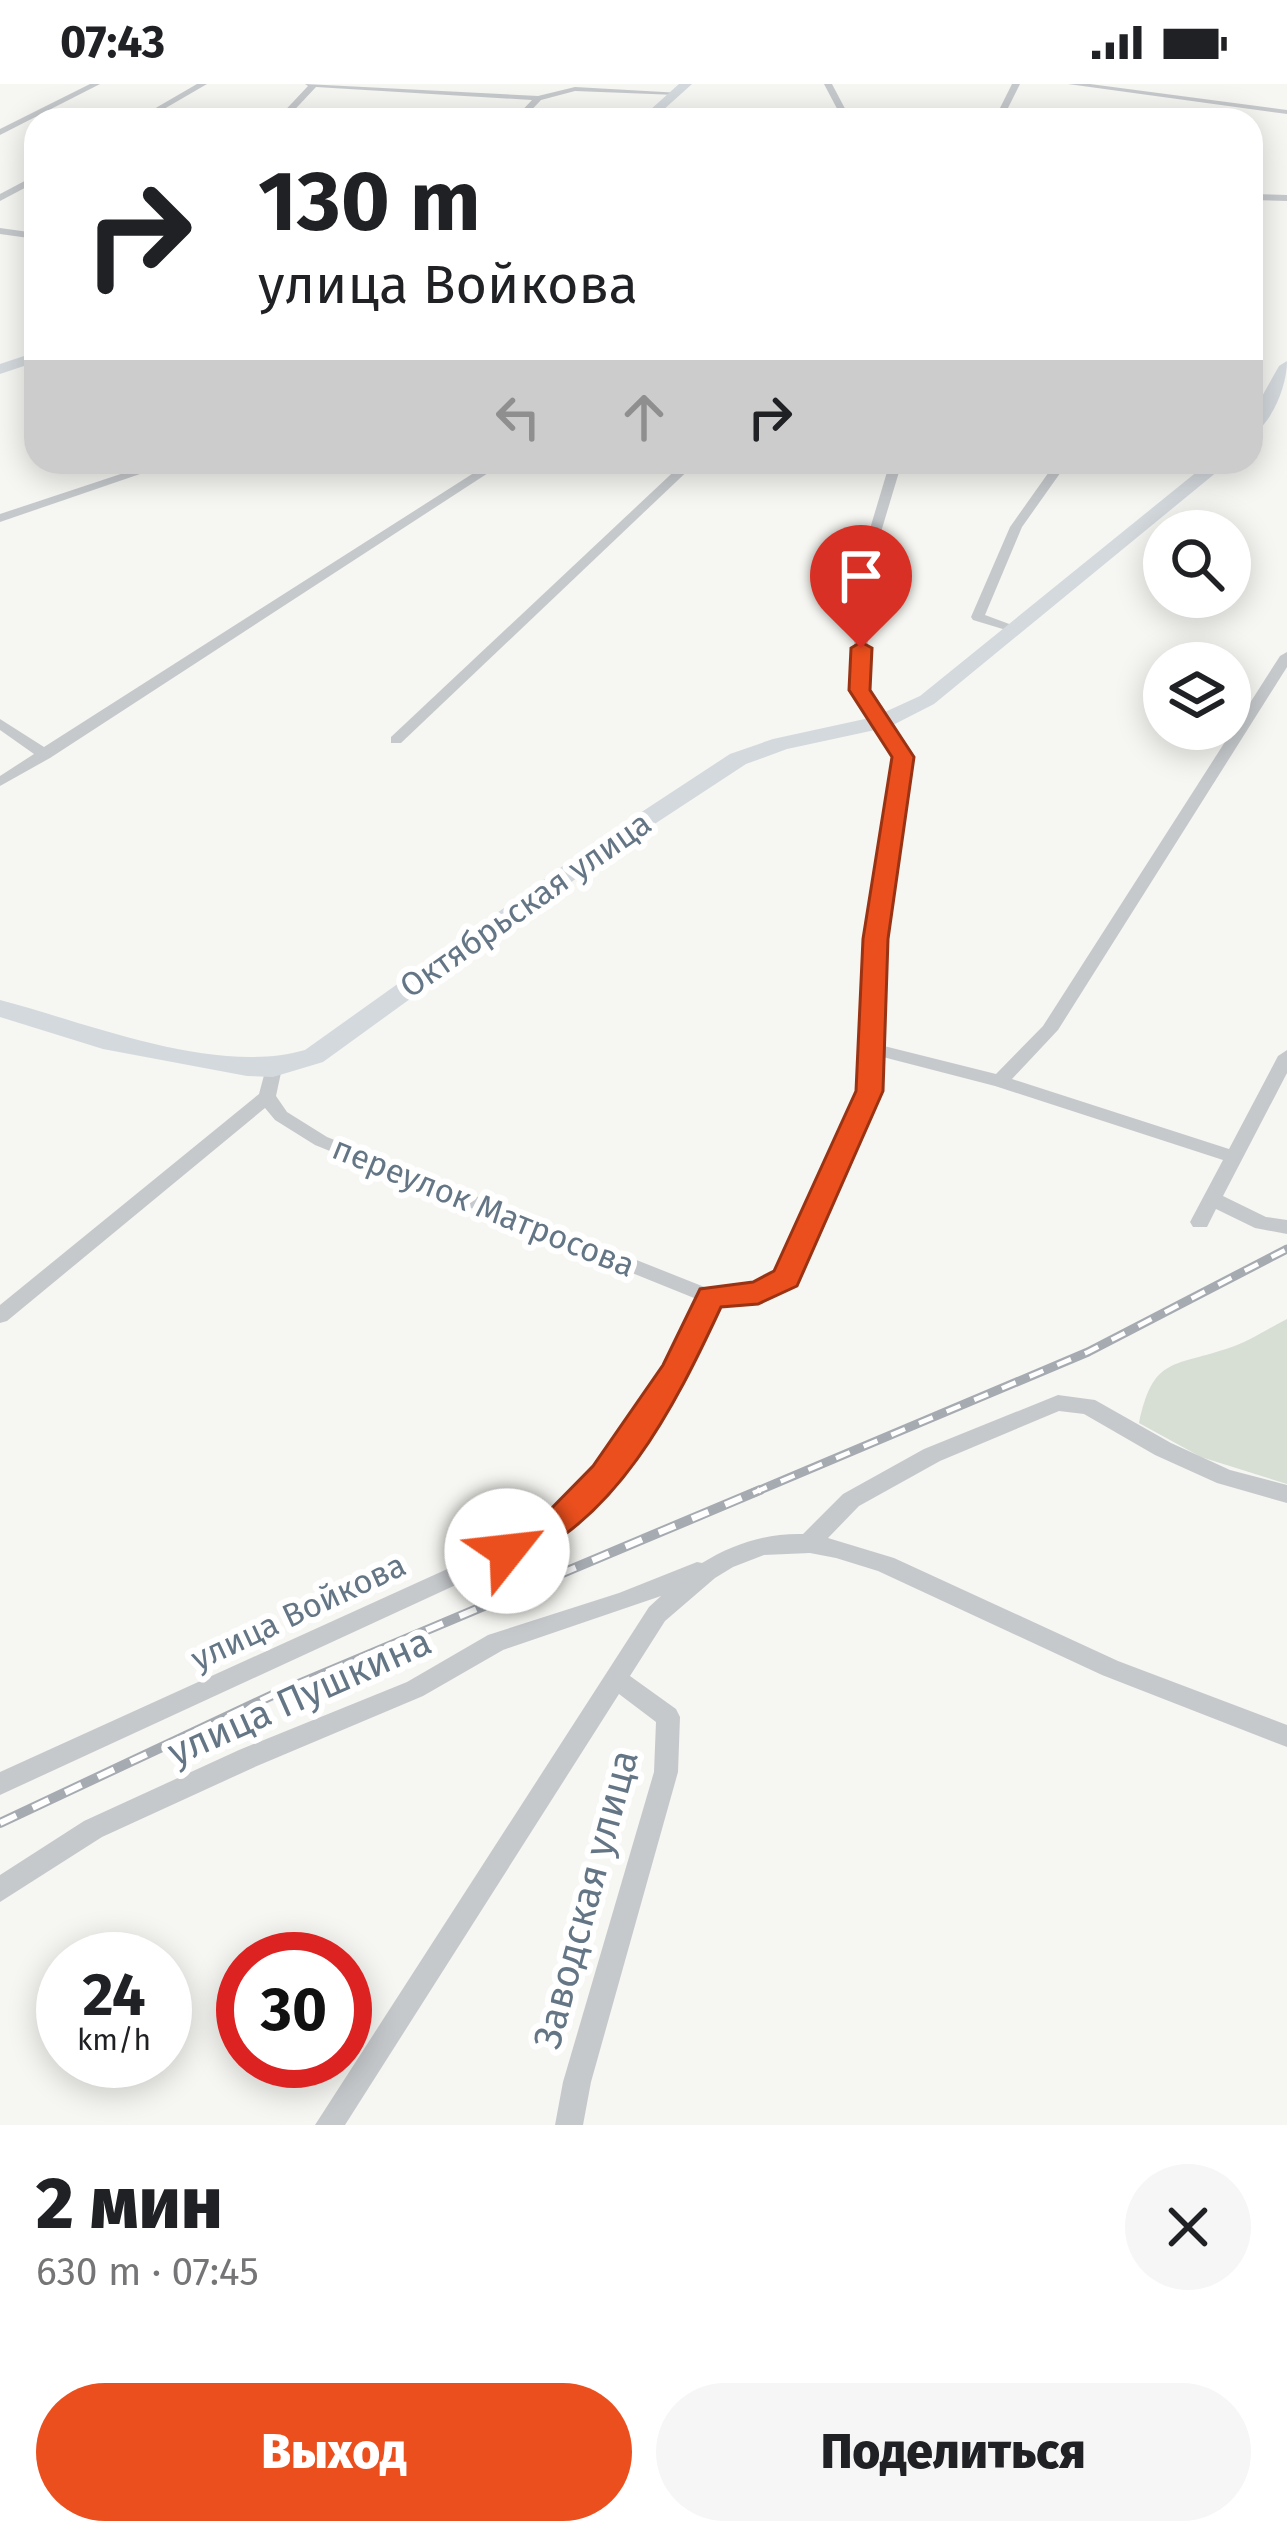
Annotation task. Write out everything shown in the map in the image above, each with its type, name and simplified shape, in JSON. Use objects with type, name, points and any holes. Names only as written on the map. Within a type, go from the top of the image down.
[{"type":"main road","points":[[659,108],[682,88]]},
{"type":"main road","points":[[1263,409],[1287,366]]},
{"type":"main road","points":[[881,722],[927,700],[1205,474]]},
{"type":"main road","name":"Октябрьская улица","points":[[273,1068],[314,1055],[613,841],[738,759],[781,744],[881,722]]},
{"type":"main road","points":[[0,1008],[104,1041],[273,1068]]},
{"type":"street","points":[[49,108],[96,84]]},
{"type":"street","points":[[160,108],[202,84]]},
{"type":"street","points":[[290,108],[311,84],[538,98],[574,87],[682,88]]},
{"type":"street","points":[[502,96],[507,84]]},
{"type":"street","points":[[1072,84],[1256,108]]},
{"type":"street","points":[[528,108],[538,98]]},
{"type":"street","points":[[0,518],[133,474]]},
{"type":"street","points":[[0,782],[480,474]]},
{"type":"street","points":[[395,740],[679,474]]},
{"type":"street","points":[[711,1297],[758,1292],[786,1279],[869,1091],[875,939],[903,757],[859,690],[863,663],[860,606],[873,536],[892,474]]},
{"type":"street","points":[[1016,629],[978,617],[1016,526],[1053,474]]},
{"type":"street","points":[[1000,1082],[1049,1030],[1287,656]]},
{"type":"street","points":[[0,723],[45,754]]},
{"type":"street","points":[[870,1048],[1000,1082],[1235,1157]]},
{"type":"street","points":[[1200,1222],[1287,1057]]},
{"type":"street","points":[[0,1316],[267,1097],[273,1068]]},
{"type":"street","name":"переулок Матросова","points":[[267,1097],[281,1116],[321,1141],[711,1297]]},
{"type":"street","points":[[1212,1199],[1262,1223],[1287,1227]]},
{"type":"street","name":"улица Войкова","points":[[0,1784],[550,1532],[616,1458],[676,1371],[711,1297]]},
{"type":"street","points":[[809,1544],[851,1500],[912,1466],[1058,1403],[1088,1406],[1163,1449],[1225,1477],[1287,1494]]},
{"type":"street","points":[[329,2125],[657,1614],[706,1568],[758,1547],[809,1544],[923,1580],[1103,1667],[1287,1736]]},
{"type":"street","name":"улица Пушкина","points":[[0,1890],[93,1829],[415,1689],[496,1642],[624,1601],[706,1568]]},
{"type":"street","name":"Заводская улица","points":[[569,2125],[577,2082],[666,1772],[668,1717],[618,1680]]},
{"type":"shaded area","points":[[1287,1319],[1287,1484],[1201,1457],[1139,1423],[1151,1387],[1167,1368],[1249,1340]]},
{"type":"railway","points":[[753,1493],[1088,1352],[1287,1249]]},
{"type":"railway","points":[[0,1823],[277,1693],[760,1490]]},
{"type":"route","points":[[507,1551],[550,1532],[604,1476],[676,1371],[711,1297],[758,1292],[786,1279],[869,1091],[875,939],[903,757],[859,690],[861,648]]}]
